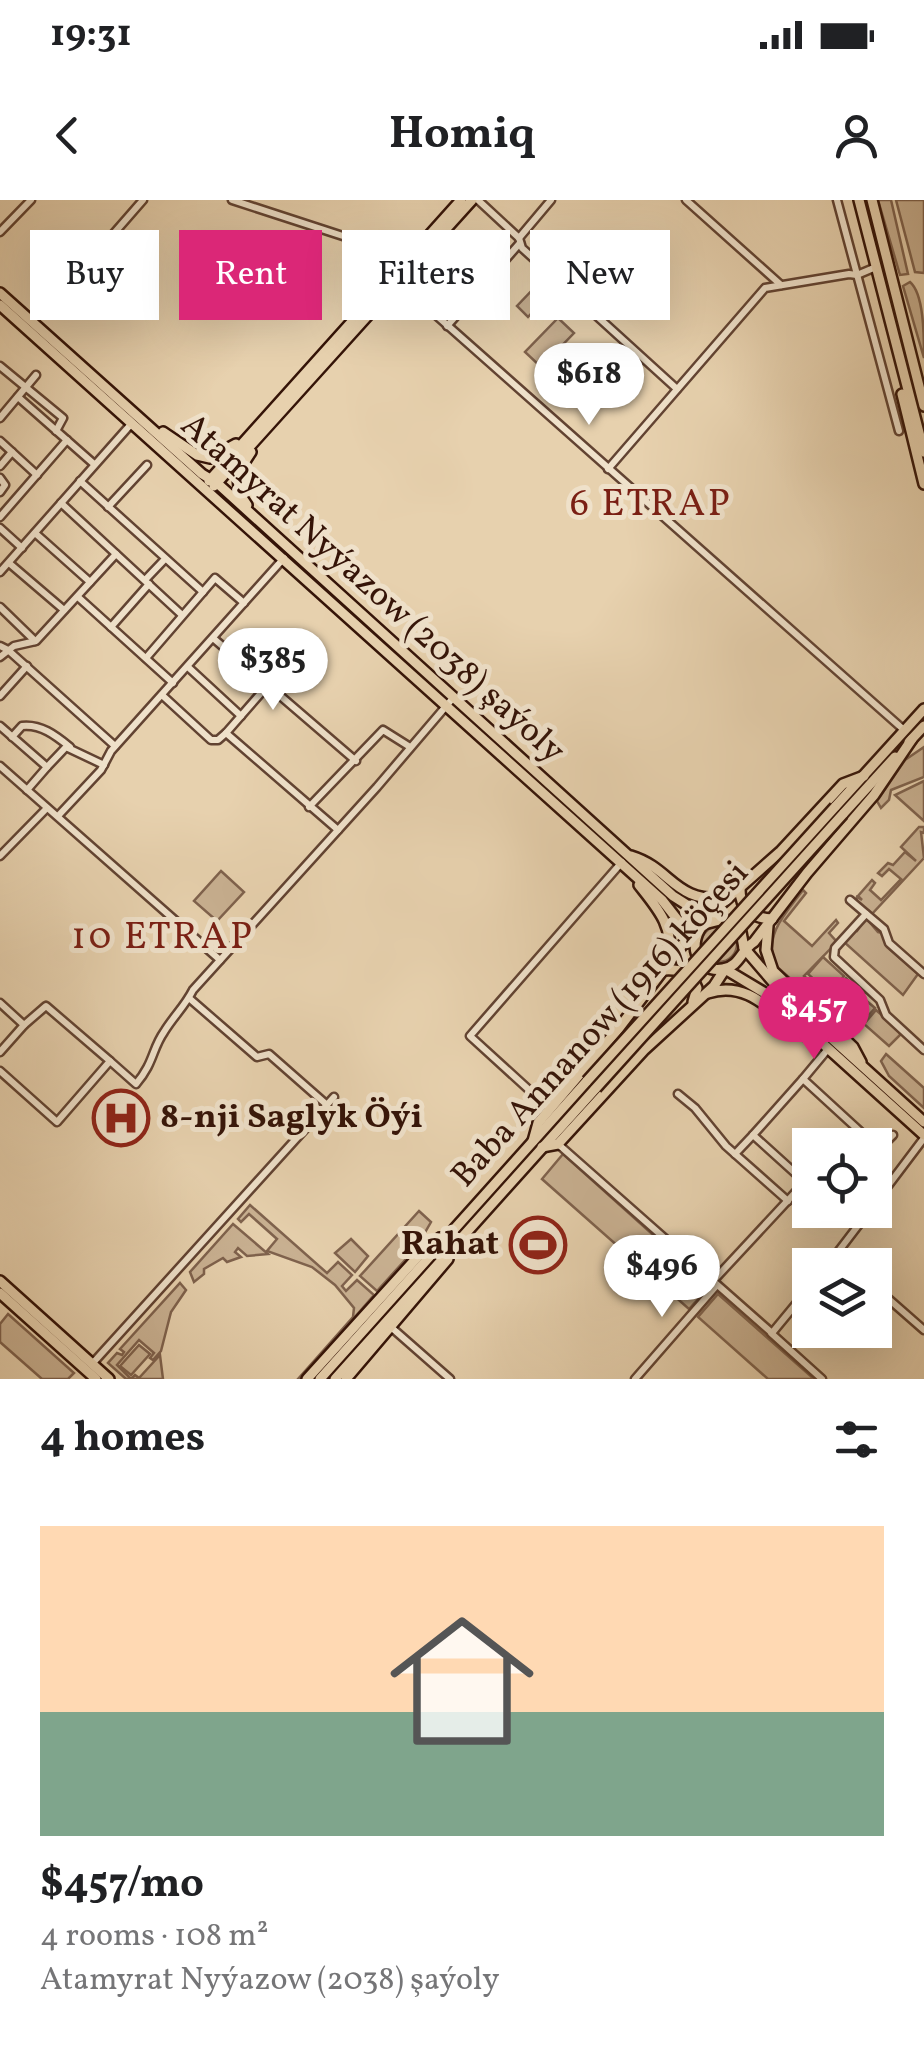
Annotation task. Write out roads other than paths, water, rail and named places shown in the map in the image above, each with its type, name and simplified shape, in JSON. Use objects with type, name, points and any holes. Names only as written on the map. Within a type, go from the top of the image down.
[{"type":"main road","points":[[436,230],[461,200]]},
{"type":"main road","points":[[445,230],[475,200]]},
{"type":"main road","points":[[858,200],[924,452]]},
{"type":"main road","points":[[872,200],[924,406]]},
{"type":"main road","name":"Atamyrat Nyýazow (2038) şaýoly","points":[[0,293],[206,490],[287,555],[624,859],[694,941]]},
{"type":"main road","name":"Atamyrat Nyýazow (2038) şaýoly","points":[[0,305],[135,420],[214,481],[287,555]]},
{"type":"main road","points":[[206,490],[358,320]]},
{"type":"main road","points":[[912,362],[924,384]]},
{"type":"main road","points":[[900,366],[899,381],[924,484]]},
{"type":"main road","points":[[135,420],[196,455],[210,458],[263,425]]},
{"type":"main road","points":[[263,425],[242,465],[238,483],[242,499],[287,555]]},
{"type":"main road","name":"Baba Annanow (1916) köçesi","points":[[839,810],[924,708]]},
{"type":"main road","name":"Baba Annanow (1916) köçesi","points":[[320,1379],[371,1330],[839,810],[924,726]]},
{"type":"main road","points":[[744,948],[754,942],[806,873],[874,795],[912,739]]},
{"type":"main road","points":[[864,776],[844,784],[781,852],[718,907],[694,941],[696,955],[710,968],[724,969],[770,996],[924,1136]]},
{"type":"main road","points":[[624,859],[646,861],[690,895],[730,898]]},
{"type":"main road","points":[[624,859],[666,920],[670,934],[666,966]]},
{"type":"main road","name":"Atamyrat Nyýazow (2038) şaýoly","points":[[624,859],[711,920]]},
{"type":"main road","points":[[740,888],[746,910],[770,922]]},
{"type":"main road","points":[[694,941],[683,944],[538,1123],[538,1144],[558,1144],[644,1050],[705,994],[724,969],[738,962],[744,948],[735,925],[711,920]]},
{"type":"main road","points":[[770,922],[767,958],[773,971],[853,1047],[865,1069]]},
{"type":"main road","points":[[744,948],[786,997],[924,1122]]},
{"type":"main road","points":[[666,966],[690,975],[697,988],[692,1004]]},
{"type":"main road","points":[[705,994],[723,989],[747,993],[792,1028],[828,1049]]},
{"type":"main road","points":[[346,1379],[439,1272],[463,1228]]},
{"type":"main road","points":[[307,1379],[423,1251],[463,1228]]},
{"type":"main road","points":[[0,1281],[109,1379]]},
{"type":"main road","points":[[0,1294],[96,1379]]},
{"type":"main road","name":"Baba Annanow (1916) köçesi","points":[[334,1379],[371,1330]]},
{"type":"street","points":[[0,232],[31,200]]},
{"type":"street","points":[[117,230],[143,200]]},
{"type":"street","points":[[232,200],[342,236]]},
{"type":"street","points":[[475,200],[677,389]]},
{"type":"street","points":[[447,326],[551,200]]},
{"type":"street","points":[[686,200],[782,286]]},
{"type":"street","points":[[836,200],[899,430]]},
{"type":"street","points":[[608,469],[764,288],[849,274],[858,276],[876,267]]},
{"type":"street","points":[[440,320],[904,730]]},
{"type":"street","points":[[0,366],[63,418],[56,431]]},
{"type":"street","points":[[2,413],[36,375]]},
{"type":"street","points":[[18,398],[94,464]]},
{"type":"street","points":[[0,572],[135,420]]},
{"type":"street","points":[[0,517],[66,440]]},
{"type":"street","points":[[0,442],[37,474]]},
{"type":"street","points":[[0,466],[12,452]]},
{"type":"street","points":[[108,507],[147,465]]},
{"type":"street","points":[[0,478],[6,485],[0,492]]},
{"type":"street","points":[[80,482],[203,592]]},
{"type":"street","points":[[61,502],[182,615]]},
{"type":"street","points":[[0,528],[22,548]]},
{"type":"street","points":[[35,533],[90,582]]},
{"type":"street","points":[[4,648],[36,641],[117,554]]},
{"type":"street","points":[[58,816],[104,765],[115,746],[287,555]]},
{"type":"street","points":[[111,627],[165,558]]},
{"type":"street","points":[[9,563],[64,610]]},
{"type":"street","points":[[146,658],[215,578],[244,603]]},
{"type":"street","points":[[78,597],[173,683]]},
{"type":"street","points":[[0,607],[36,641]]},
{"type":"street","points":[[214,638],[356,760]]},
{"type":"street","points":[[0,657],[4,648]]},
{"type":"street","points":[[4,648],[115,746]]},
{"type":"street","points":[[0,696],[27,666]]},
{"type":"street","points":[[188,667],[241,716]]},
{"type":"street","points":[[162,695],[212,740],[218,740],[268,685]]},
{"type":"street","points":[[0,1052],[46,1006],[136,1084],[150,1068],[160,1036],[220,960],[450,701]]},
{"type":"street","points":[[0,726],[47,767]]},
{"type":"street","points":[[12,736],[22,726],[52,732],[70,747],[104,765]]},
{"type":"street","points":[[309,808],[384,730],[410,748]]},
{"type":"street","points":[[226,732],[338,830]]},
{"type":"street","points":[[27,790],[62,749],[70,747]]},
{"type":"street","points":[[0,766],[220,960]]},
{"type":"street","points":[[0,856],[47,808]]},
{"type":"street","points":[[550,1109],[470,1036],[624,859]]},
{"type":"street","points":[[850,900],[884,928],[892,947],[924,974]]},
{"type":"street","points":[[866,914],[835,948],[834,957],[880,1000],[886,1015],[924,1050]]},
{"type":"street","points":[[189,998],[257,1057],[270,1054],[327,1105]]},
{"type":"street","points":[[0,1003],[24,1025]]},
{"type":"street","points":[[735,1154],[828,1049]]},
{"type":"street","points":[[0,1071],[57,1122],[110,1061]]},
{"type":"street","points":[[803,1079],[856,1128]]},
{"type":"street","points":[[678,1094],[735,1154],[788,1201]]},
{"type":"street","points":[[92,1364],[334,1097]]},
{"type":"street","points":[[753,1135],[792,1168]]},
{"type":"street","points":[[892,1177],[924,1136]]},
{"type":"street","points":[[558,1144],[822,1379]]},
{"type":"street","points":[[634,1379],[792,1197]]},
{"type":"street","points":[[892,1302],[924,1330]]},
{"type":"street","points":[[772,1333],[792,1309]]},
{"type":"street","points":[[392,1328],[450,1379]]},
{"type":"place","name":"8-nji Saglyk Öýi","points":[[121,1118]]},
{"type":"place","name":"Rahat","points":[[538,1245]]},
{"type":"district","name":"6 ETRAP","points":[[651,505]]},
{"type":"district","name":"10 ETRAP","points":[[163,938]]}]
